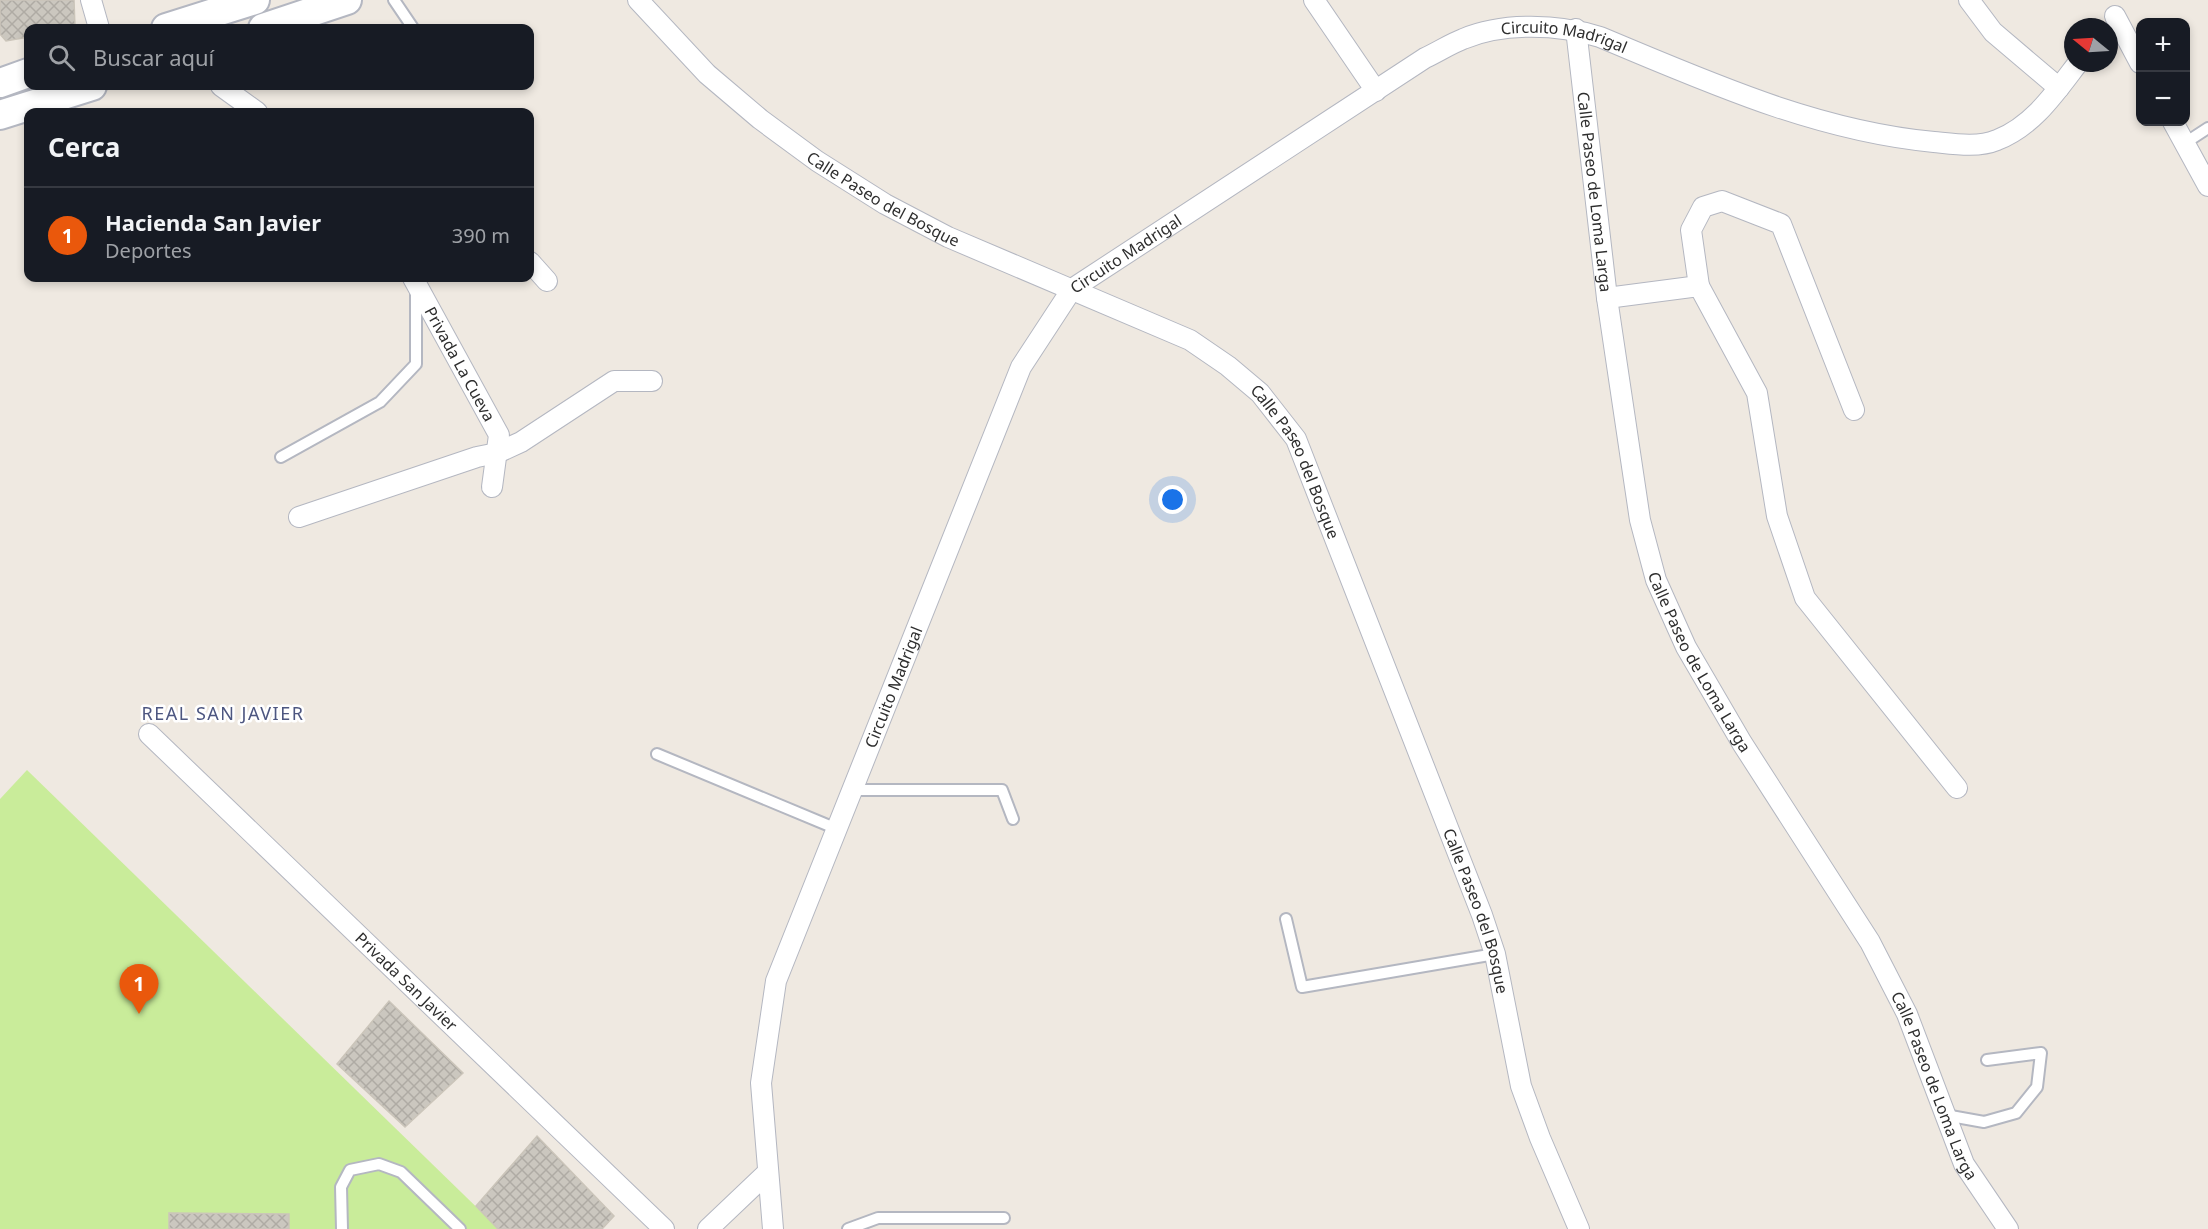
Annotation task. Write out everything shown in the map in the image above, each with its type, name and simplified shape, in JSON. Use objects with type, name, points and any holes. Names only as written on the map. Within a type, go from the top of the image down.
[{"type":"main road","points":[[179,24],[255,0]]},
{"type":"main road","points":[[275,24],[347,0]]},
{"type":"main road","points":[[0,115],[79,90]]},
{"type":"street","points":[[91,0],[98,24]]},
{"type":"street","name":"Calle Paseo del Bosque","points":[[638,0],[707,74],[760,119],[817,161],[885,204],[948,237],[1190,340],[1228,366],[1260,393],[1296,439],[1482,915],[1495,954],[1521,1086],[1540,1138],[1575,1220]]},
{"type":"street","points":[[1314,0],[1376,91]]},
{"type":"street","points":[[1969,0],[1993,32],[2059,88]]},
{"type":"street","points":[[2114,14],[2136,55]]},
{"type":"street","name":"Circuito Madrigal","points":[[773,1229],[760,1083],[776,981],[1021,367],[1072,289],[1425,58],[1464,38],[1507,28],[1541,26],[1576,29],[1756,100],[1819,120],[1907,139],[1971,145],[1994,142],[2018,131],[2042,108],[2071,72]]},
{"type":"street","name":"Calle Paseo de Loma Larga","points":[[1576,29],[1607,298],[1640,520],[1656,580],[1686,647],[1742,743],[1870,942],[1907,1014],[1964,1164],[2008,1229]]},
{"type":"street","points":[[227,90],[251,108]]},
{"type":"street","points":[[2175,126],[2208,186]]},
{"type":"street","points":[[1854,410],[1781,224],[1722,201],[1703,207],[1691,230],[1699,286],[1757,393],[1777,516],[1805,598],[1957,789]]},
{"type":"street","points":[[534,266],[547,281]]},
{"type":"street","name":"Privada La Cueva","points":[[416,282],[499,435],[492,487]]},
{"type":"street","points":[[1607,298],[1699,286]]},
{"type":"street","points":[[299,517],[477,457],[497,453],[521,442],[614,381],[652,381]]},
{"type":"street","name":"Privada San Javier","points":[[149,734],[664,1229]]},
{"type":"street","points":[[708,1229],[768,1172]]},
{"type":"street","points":[[1562,1229],[1575,1220]]},
{"type":"lane","points":[[394,0],[410,24]]},
{"type":"lane","points":[[2185,143],[2208,128]]},
{"type":"lane","points":[[281,457],[380,402],[416,364],[415,282]]},
{"type":"lane","points":[[657,754],[837,829]]},
{"type":"lane","points":[[853,790],[1002,790],[1013,819]]},
{"type":"lane","points":[[1286,919],[1302,987],[1495,954]]},
{"type":"lane","points":[[1946,1115],[1984,1122],[2016,1113],[2037,1087],[2041,1053],[1987,1060]]},
{"type":"lane","points":[[342,1229],[341,1186],[350,1170],[379,1164],[401,1172],[460,1229]]},
{"type":"lane","points":[[848,1229],[878,1218],[1004,1218]]},
{"type":"green space","points":[[27,770],[499,1229],[0,1229],[0,799]]},
{"type":"building","points":[[0,0],[74,0],[75,24],[24,24],[24,38],[6,41],[0,34]]},
{"type":"building","points":[[389,1001],[463,1073],[405,1127],[337,1064]]},
{"type":"building","points":[[537,1136],[614,1216],[602,1229],[498,1229],[476,1206]]},
{"type":"building","points":[[169,1213],[289,1214],[289,1229],[169,1229]]},
{"type":"place","name":"Hacienda San Javier","points":[[139,1014]]},
{"type":"district","name":"REAL SAN JAVIER","points":[[223,714]]}]
